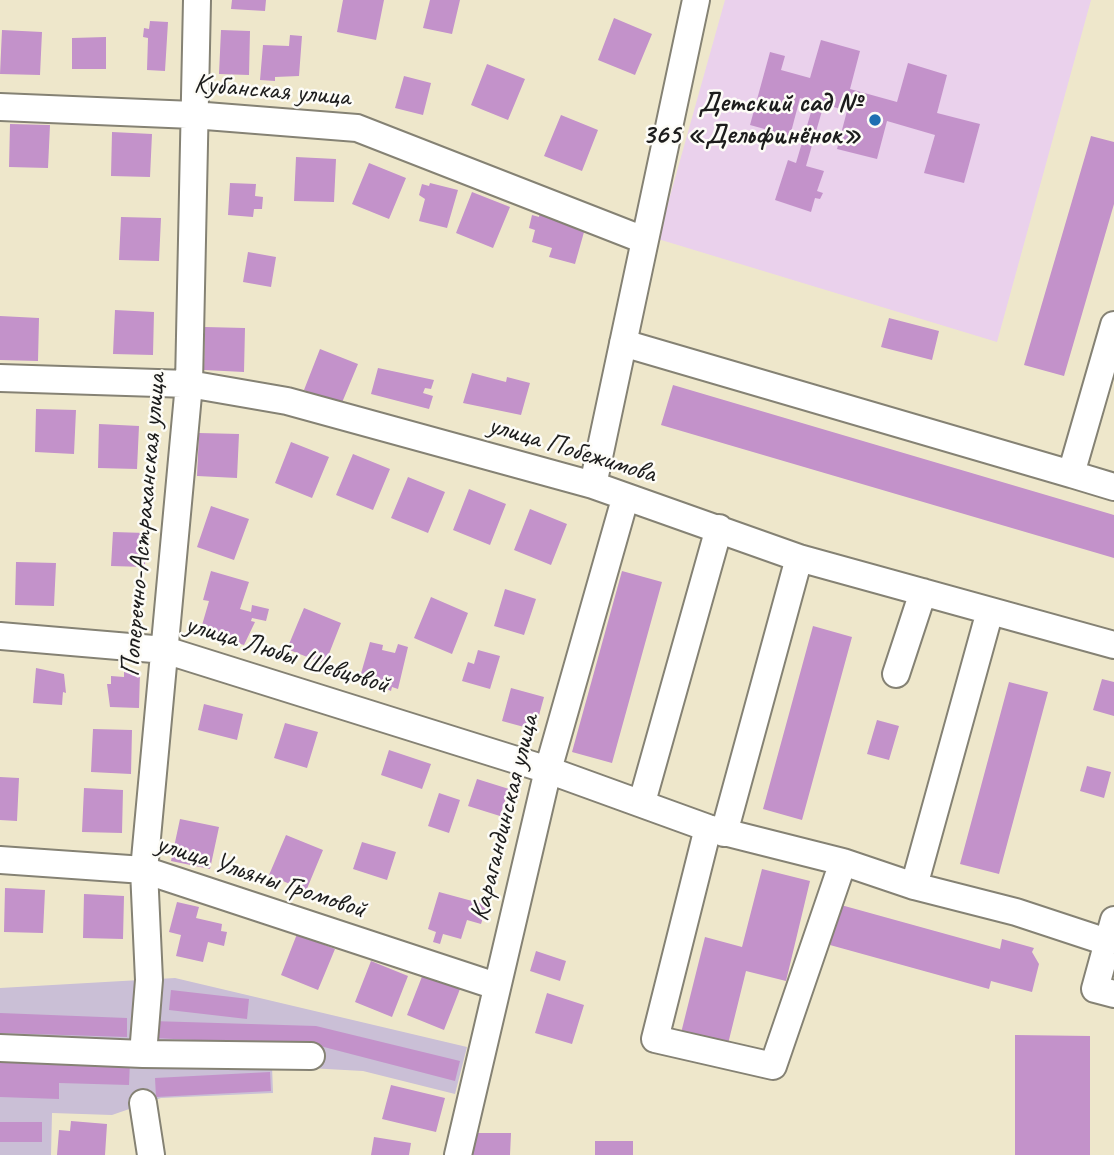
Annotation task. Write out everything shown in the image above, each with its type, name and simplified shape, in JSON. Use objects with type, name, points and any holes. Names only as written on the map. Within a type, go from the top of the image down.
[{"type":"street","name":"Поперечно-Астраханская улица","points":[[143,1054],[149,980],[144,870],[189,384],[197,0]]},
{"type":"street","points":[[593,485],[696,0]]},
{"type":"street","name":"Кубанская улица","points":[[0,107],[193,115],[357,128],[644,240]]},
{"type":"street","points":[[1071,474],[1114,325]]},
{"type":"street","points":[[623,342],[1114,487]]},
{"type":"street","name":"улица Побежимова","points":[[0,378],[189,384],[287,401],[593,485],[625,499],[719,528],[799,558],[1114,645]]},
{"type":"street","name":"Карагандинская улица","points":[[458,1155],[548,770],[625,499]]},
{"type":"street","points":[[642,802],[719,528]]},
{"type":"street","points":[[799,558],[655,1039],[773,1066],[843,862]]},
{"type":"street","points":[[896,674],[923,592]]},
{"type":"street","points":[[914,886],[990,611]]},
{"type":"street","name":"улица Любы Шевцовой","points":[[0,636],[165,650],[548,770],[716,831],[843,862],[914,886],[1016,912],[1110,931]]},
{"type":"street","name":"улица Ульяны Громовой","points":[[0,860],[144,870],[496,986]]},
{"type":"street","points":[[1110,931],[1095,989],[1114,994]]},
{"type":"street","points":[[0,1048],[143,1054],[311,1056]]},
{"type":"street","points":[[143,1103],[150,1155]]},
{"type":"shaded area","name":"Детский сад № 365 «Дельфинёнок»","points":[[725,0],[1091,0],[997,342],[658,239]]},
{"type":"shaded area","points":[[175,978],[467,1047],[455,1094],[363,1071],[272,1066],[273,1093],[161,1098],[112,1115],[52,1113],[51,1155],[0,1155],[0,988]]},
{"type":"building","points":[[232,0],[266,0],[265,11],[231,9]]},
{"type":"building","points":[[343,0],[384,0],[376,40],[337,32]]},
{"type":"building","points":[[430,0],[460,0],[452,34],[423,28]]},
{"type":"building","points":[[614,18],[652,34],[635,75],[598,60]]},
{"type":"building","points":[[150,21],[168,22],[165,71],[147,70],[148,38],[143,37],[144,28],[149,29]]},
{"type":"building","points":[[2,30],[42,32],[40,75],[0,74]]},
{"type":"building","points":[[221,30],[250,31],[249,75],[219,74]]},
{"type":"building","points":[[290,35],[302,36],[299,76],[275,77],[275,81],[260,80],[263,45],[289,46]]},
{"type":"building","points":[[106,37],[106,69],[72,69],[72,38]]},
{"type":"building","points":[[821,40],[860,51],[850,89],[897,102],[908,63],[947,75],[937,113],[980,124],[964,183],[924,173],[935,135],[887,121],[877,159],[837,149],[847,111],[824,104],[806,166],[824,171],[817,191],[823,193],[820,199],[815,198],[811,212],[775,200],[788,160],[796,163],[814,102],[800,98],[790,136],[750,125],[770,52],[785,56],[781,70],[810,78]]},
{"type":"building","points":[[487,64],[525,79],[508,120],[471,105]]},
{"type":"building","points":[[404,76],[431,83],[423,115],[395,108]]},
{"type":"building","points":[[561,115],[598,130],[582,171],[544,156]]},
{"type":"building","points":[[10,124],[50,125],[48,168],[9,167]]},
{"type":"building","points":[[112,132],[152,134],[150,177],[111,176]]},
{"type":"building","points":[[1091,136],[1114,142],[1114,204],[1064,376],[1024,365]]},
{"type":"building","points":[[296,157],[336,159],[334,202],[294,201]]},
{"type":"building","points":[[369,163],[406,178],[389,219],[352,204]]},
{"type":"building","points":[[230,183],[256,184],[255,196],[263,197],[262,209],[254,209],[253,217],[228,215]]},
{"type":"building","points":[[430,183],[458,190],[447,228],[419,221],[425,199],[419,195],[422,184],[429,186]]},
{"type":"building","points":[[472,192],[510,207],[493,248],[456,233]]},
{"type":"building","points":[[540,211],[586,225],[575,264],[549,257],[552,248],[532,242],[535,230],[529,228],[532,215],[539,217]]},
{"type":"building","points":[[121,217],[161,218],[159,261],[119,260]]},
{"type":"building","points":[[248,252],[276,257],[271,287],[243,282]]},
{"type":"building","points":[[115,310],[154,312],[153,355],[113,354]]},
{"type":"building","points":[[0,316],[39,318],[38,361],[0,360]]},
{"type":"building","points":[[889,318],[939,331],[932,360],[881,347]]},
{"type":"building","points":[[205,327],[245,328],[244,372],[204,370]]},
{"type":"building","points":[[320,349],[358,364],[341,405],[304,390]]},
{"type":"building","points":[[378,368],[434,380],[431,389],[425,388],[423,393],[433,396],[429,409],[371,394]]},
{"type":"building","points":[[472,373],[506,382],[507,377],[530,383],[521,415],[463,403]]},
{"type":"building","points":[[673,385],[1114,515],[1114,558],[661,425]]},
{"type":"building","points":[[36,409],[76,410],[74,454],[35,452]]},
{"type":"building","points":[[99,424],[139,426],[137,469],[98,468]]},
{"type":"building","points":[[199,433],[239,434],[237,478],[197,476]]},
{"type":"building","points":[[291,442],[329,457],[312,498],[275,483]]},
{"type":"building","points":[[353,454],[390,469],[373,510],[336,495]]},
{"type":"building","points":[[408,477],[445,492],[428,533],[391,518]]},
{"type":"building","points":[[469,489],[506,504],[490,545],[453,530]]},
{"type":"building","points":[[211,506],[249,519],[234,560],[197,547]]},
{"type":"building","points":[[530,509],[567,524],[551,565],[514,550]]},
{"type":"building","points":[[113,532],[146,533],[145,567],[111,566]]},
{"type":"building","points":[[16,562],[56,563],[54,606],[15,605]]},
{"type":"building","points":[[211,571],[249,582],[240,609],[251,612],[252,605],[269,609],[266,621],[252,618],[251,621],[255,622],[244,645],[200,632],[209,601],[203,600]]},
{"type":"building","points":[[622,571],[662,582],[612,763],[572,752]]},
{"type":"building","points":[[505,589],[536,599],[524,635],[494,626]]},
{"type":"building","points":[[431,597],[468,613],[452,654],[414,638]]},
{"type":"building","points":[[304,608],[341,623],[325,664],[287,649]]},
{"type":"building","points":[[813,626],[852,637],[802,820],[763,809]]},
{"type":"building","points":[[370,642],[383,645],[382,650],[395,653],[398,644],[408,647],[398,689],[392,687],[391,691],[387,689],[388,686],[360,677]]},
{"type":"building","points":[[478,650],[500,656],[490,689],[462,681],[468,662],[474,664]]},
{"type":"building","points":[[36,668],[64,674],[66,693],[63,692],[62,705],[33,703]]},
{"type":"building","points":[[124,672],[140,673],[139,708],[110,707],[107,684],[111,684],[111,676],[124,677]]},
{"type":"building","points":[[1102,679],[1114,682],[1114,716],[1093,710]]},
{"type":"building","points":[[1009,682],[1048,692],[999,874],[960,864]]},
{"type":"building","points":[[511,688],[544,697],[535,730],[502,721]]},
{"type":"building","points":[[204,704],[243,714],[237,740],[198,730]]},
{"type":"building","points":[[877,720],[899,726],[889,760],[867,754]]},
{"type":"building","points":[[285,723],[318,732],[307,768],[274,758]]},
{"type":"building","points":[[93,729],[132,730],[131,774],[91,772]]},
{"type":"building","points":[[389,750],[431,764],[422,789],[381,775]]},
{"type":"building","points":[[1087,766],[1111,772],[1104,798],[1080,791]]},
{"type":"building","points":[[0,777],[19,778],[17,821],[0,820]]},
{"type":"building","points":[[477,779],[509,789],[500,816],[468,806]]},
{"type":"building","points":[[84,788],[123,790],[122,833],[82,832]]},
{"type":"building","points":[[439,793],[460,800],[449,833],[428,826]]},
{"type":"building","points":[[180,819],[219,827],[210,869],[171,861]]},
{"type":"building","points":[[286,835],[323,850],[306,891],[269,875]]},
{"type":"building","points":[[362,842],[396,852],[387,880],[353,869]]},
{"type":"building","points":[[762,869],[810,881],[786,981],[746,971],[726,1052],[679,1041],[705,937],[742,947]]},
{"type":"building","points":[[5,888],[45,890],[43,933],[4,932]]},
{"type":"building","points":[[439,892],[487,905],[481,924],[467,920],[461,939],[443,934],[440,944],[433,942],[436,932],[428,929]]},
{"type":"building","points":[[84,894],[124,896],[123,939],[83,938]]},
{"type":"building","points":[[177,902],[199,907],[196,918],[222,924],[221,931],[227,932],[224,946],[208,942],[203,962],[176,956],[181,935],[169,932]]},
{"type":"building","points":[[841,905],[1000,949],[1002,939],[1034,948],[1032,952],[1039,964],[1032,992],[991,981],[989,989],[830,945]]},
{"type":"building","points":[[297,934],[335,949],[318,990],[281,975]]},
{"type":"building","points":[[536,951],[566,961],[560,981],[530,971]]},
{"type":"building","points":[[371,961],[408,976],[392,1017],[355,1002]]},
{"type":"building","points":[[423,974],[460,989],[444,1030],[407,1015]]},
{"type":"building","points":[[171,990],[249,999],[247,1019],[169,1010]]},
{"type":"building","points":[[547,993],[584,1005],[572,1044],[535,1033]]},
{"type":"building","points":[[0,1013],[127,1018],[127,1037],[0,1033]]},
{"type":"building","points":[[152,1021],[316,1026],[460,1061],[455,1081],[320,1046],[153,1038]]},
{"type":"building","points":[[1015,1035],[1090,1036],[1090,1155],[1015,1155]]},
{"type":"building","points":[[0,1057],[130,1061],[129,1085],[59,1083],[59,1099],[0,1097]]},
{"type":"building","points":[[270,1072],[271,1091],[156,1097],[155,1078]]},
{"type":"building","points":[[391,1085],[445,1098],[436,1132],[382,1119]]},
{"type":"building","points":[[71,1121],[107,1124],[105,1155],[57,1155],[59,1130],[70,1131]]},
{"type":"building","points":[[0,1122],[42,1122],[42,1142],[0,1142]]},
{"type":"building","points":[[473,1133],[511,1133],[510,1155],[473,1155]]},
{"type":"building","points":[[374,1137],[411,1143],[409,1155],[371,1155]]},
{"type":"building","points":[[595,1141],[633,1141],[633,1155],[595,1155]]},
{"type":"place","name":"Детский сад № 365 «Дельфинёнок»","points":[[875,120]]}]
